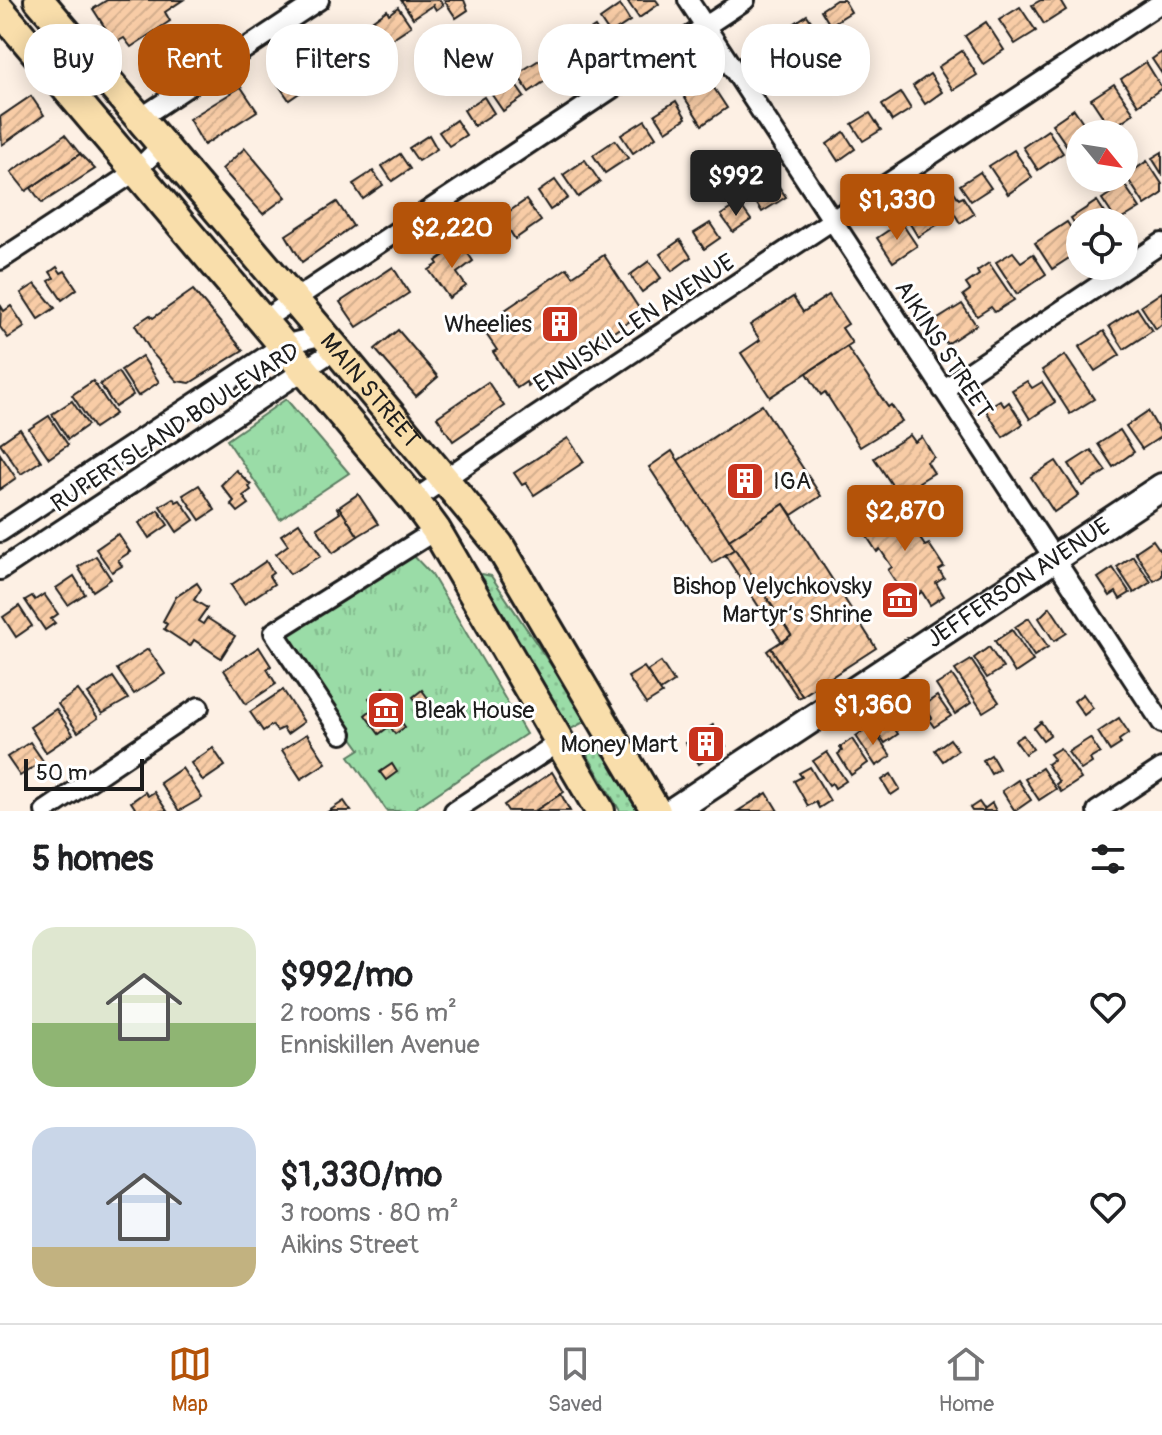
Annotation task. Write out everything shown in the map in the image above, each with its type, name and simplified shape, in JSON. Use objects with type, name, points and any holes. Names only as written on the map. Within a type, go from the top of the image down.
[{"type":"main road","name":"MAIN STREET","points":[[39,0],[499,545],[656,811]]},
{"type":"main road","name":"MAIN STREET","points":[[0,10],[414,500],[436,530],[600,811]]},
{"type":"main road","points":[[465,579],[469,572],[482,567],[507,573],[520,581]]},
{"type":"street","points":[[139,119],[319,0]]},
{"type":"street","name":"AIKINS STREET","points":[[688,0],[704,24]]},
{"type":"street","points":[[708,24],[745,0]]},
{"type":"street","name":"ENNISKILLEN AVENUE","points":[[414,500],[1162,2]]},
{"type":"street","name":"AIKINS STREET","points":[[725,57],[1162,723]]},
{"type":"street","points":[[262,321],[600,96]]},
{"type":"street","points":[[0,260],[136,171],[161,146]]},
{"type":"street","points":[[943,390],[1162,243]]},
{"type":"street","name":"RUPERTSLAND BOULEVARD","points":[[0,532],[283,345],[330,342]]},
{"type":"street","name":"RUPERTSLAND BOULEVARD","points":[[0,570],[304,371],[330,342]]},
{"type":"street","name":"JEFFERSON AVENUE","points":[[673,811],[1162,487]]},
{"type":"street","points":[[342,734],[274,632],[436,530]]},
{"type":"street","points":[[45,811],[199,707]]},
{"type":"street","points":[[454,811],[561,741]]},
{"type":"street","points":[[1097,811],[1162,768]]},
{"type":"green space","points":[[286,399],[349,473],[280,519],[227,440]]},
{"type":"green space","name":"Bleak House","points":[[409,551],[432,575],[526,734],[411,811],[387,811],[349,756],[360,749],[292,655],[289,638],[292,629]]},
{"type":"green space","points":[[476,576],[491,576],[588,720],[571,729],[537,683]]},
{"type":"green space","points":[[585,742],[601,752],[617,771],[637,811],[620,811],[585,751]]},
{"type":"building","points":[[107,0],[183,0],[165,12],[170,21],[166,24],[138,24],[138,42],[131,47],[122,39],[122,24],[103,24],[93,9]]},
{"type":"building","points":[[401,0],[440,0],[443,5],[436,10],[433,5],[413,18]]},
{"type":"building","points":[[444,0],[464,0],[468,10],[456,18]]},
{"type":"building","points":[[656,0],[659,4],[639,18],[628,2]]},
{"type":"building","points":[[836,0],[844,0],[851,12],[829,24],[821,10]]},
{"type":"building","points":[[1041,0],[1060,0],[1066,10],[1044,24],[1032,5]]},
{"type":"building","points":[[620,5],[630,21],[625,24],[603,24],[600,19]]},
{"type":"building","points":[[398,7],[411,26],[398,35],[398,24],[369,23],[387,10],[389,14]]},
{"type":"building","points":[[1020,7],[1036,31],[1015,44],[999,20]]},
{"type":"building","points":[[807,15],[813,24],[794,24]]},
{"type":"building","points":[[986,22],[1004,50],[983,64],[965,36]]},
{"type":"building","points":[[962,51],[977,75],[953,90],[938,67]]},
{"type":"building","points":[[1162,52],[1162,74],[1152,59]]},
{"type":"building","points":[[538,61],[538,86],[529,92],[522,82],[522,71]]},
{"type":"building","points":[[1146,62],[1162,88],[1138,105],[1121,79]]},
{"type":"building","points":[[930,74],[942,92],[925,104],[913,86]]},
{"type":"building","points":[[1114,84],[1134,113],[1124,120],[1105,120],[1091,99]]},
{"type":"building","points":[[901,93],[911,109],[892,121],[882,105]]},
{"type":"building","points":[[522,94],[524,97],[503,111],[493,96]]},
{"type":"building","points":[[31,96],[44,115],[2,145],[0,117]]},
{"type":"building","points":[[226,96],[247,96],[257,111],[204,145],[189,119]]},
{"type":"building","points":[[684,96],[719,96],[727,108],[702,125]]},
{"type":"building","points":[[484,97],[494,113],[474,126],[464,110]]},
{"type":"building","points":[[676,101],[686,118],[666,131],[655,114]]},
{"type":"building","points":[[1074,109],[1081,120],[1066,120],[1066,145],[1052,124]]},
{"type":"building","points":[[870,113],[881,130],[863,141],[852,124]]},
{"type":"building","points":[[456,120],[466,135],[449,146],[439,132]]},
{"type":"building","points":[[645,120],[656,137],[633,153],[621,135]]},
{"type":"building","points":[[1048,130],[1063,153],[1038,170],[1023,147]]},
{"type":"building","points":[[844,132],[855,149],[838,161],[827,144]]},
{"type":"building","points":[[65,135],[80,154],[26,191],[11,172]]},
{"type":"building","points":[[429,135],[437,149],[418,161],[409,148]]},
{"type":"building","points":[[615,140],[628,158],[605,173],[593,155]]},
{"type":"building","points":[[245,148],[286,197],[263,214],[222,169]]},
{"type":"building","points":[[1014,150],[1032,177],[1008,194],[989,166]]},
{"type":"building","points":[[1162,152],[1162,174],[1152,158]]},
{"type":"building","points":[[80,154],[95,169],[42,203],[31,188]]},
{"type":"building","points":[[400,154],[410,169],[392,181],[382,166]]},
{"type":"building","points":[[585,160],[600,182],[578,197],[563,175]]},
{"type":"building","points":[[1147,161],[1162,184],[1162,194],[1145,205],[1136,192],[1138,167]]},
{"type":"building","points":[[373,171],[383,185],[363,199],[353,184]]},
{"type":"building","points":[[980,172],[991,188],[971,201],[960,185]]},
{"type":"building","points":[[771,175],[786,197],[762,212],[748,190]]},
{"type":"building","points":[[555,180],[568,198],[550,210],[538,192]]},
{"type":"building","points":[[953,190],[959,199],[963,197],[974,214],[960,223],[954,213],[944,220],[933,203]]},
{"type":"building","points":[[1112,192],[1129,192],[1140,208],[1108,208],[1102,199]]},
{"type":"building","points":[[526,200],[541,221],[515,239],[501,217]]},
{"type":"building","points":[[1097,201],[1102,208],[1086,208]]},
{"type":"building","points":[[337,202],[353,226],[302,262],[286,235]]},
{"type":"building","points":[[739,203],[751,220],[733,232],[721,215]]},
{"type":"building","points":[[926,206],[938,224],[918,237],[907,219]]},
{"type":"building","points":[[494,222],[505,239],[486,253],[474,235]]},
{"type":"building","points":[[901,222],[917,246],[893,262],[877,238]]},
{"type":"building","points":[[710,223],[720,238],[704,249],[694,233]]},
{"type":"building","points":[[1066,223],[1066,260],[1052,269],[1035,243]]},
{"type":"building","points":[[680,240],[691,257],[672,271],[660,254]]},
{"type":"building","points":[[461,243],[473,261],[457,273],[466,286],[449,298],[429,270]]},
{"type":"building","points":[[1013,252],[1021,262],[1033,254],[1046,274],[1017,294],[996,262]]},
{"type":"building","name":"Wheelies","points":[[604,255],[642,313],[545,378],[541,372],[537,375],[540,378],[528,386],[526,382],[517,388],[493,352],[497,350],[484,331],[505,317],[502,312],[567,268],[573,276]]},
{"type":"building","points":[[649,261],[661,278],[642,292],[630,275]]},
{"type":"building","points":[[989,263],[1014,300],[995,312],[991,307],[977,316],[963,295],[970,290],[966,284]]},
{"type":"building","points":[[57,267],[61,273],[65,271],[77,289],[62,300],[49,281],[54,278],[50,272]]},
{"type":"building","points":[[393,267],[409,293],[357,327],[340,302]]},
{"type":"building","points":[[35,284],[55,308],[38,319],[21,293]]},
{"type":"building","points":[[193,290],[243,350],[190,383],[177,381],[152,353],[135,325],[150,315],[153,318]]},
{"type":"building","points":[[1162,292],[1162,324],[1156,329],[1141,306]]},
{"type":"building","points":[[829,295],[848,324],[842,328],[852,343],[770,397],[741,353],[760,340],[750,325],[793,297],[803,312]]},
{"type":"building","points":[[962,304],[976,325],[947,344],[933,322]]},
{"type":"building","points":[[1,306],[4,311],[11,306],[25,327],[8,338],[0,327]]},
{"type":"building","points":[[1137,308],[1152,331],[1124,349],[1109,326]]},
{"type":"building","points":[[398,330],[438,377],[416,396],[375,349]]},
{"type":"building","points":[[1104,331],[1120,355],[1095,371],[1079,347]]},
{"type":"building","points":[[847,347],[888,407],[891,405],[902,421],[860,447],[825,392],[821,395],[807,373]]},
{"type":"building","points":[[1065,355],[1094,399],[1070,414],[1042,370]]},
{"type":"building","points":[[142,356],[159,382],[138,396],[121,370]]},
{"type":"building","points":[[118,372],[133,395],[115,407],[100,384]]},
{"type":"building","points":[[93,381],[115,414],[94,428],[72,395]]},
{"type":"building","points":[[1027,381],[1032,388],[1042,382],[1055,402],[1030,419],[1012,390]]},
{"type":"building","points":[[488,382],[504,406],[453,441],[437,417]]},
{"type":"building","points":[[1000,400],[1004,406],[1009,402],[1023,424],[1003,437],[985,409]]},
{"type":"building","points":[[72,401],[88,425],[68,439],[52,414]]},
{"type":"building","name":"IGA","points":[[762,405],[821,496],[792,515],[784,504],[720,546],[709,531],[704,534],[691,515],[698,511],[668,467]]},
{"type":"building","points":[[1148,411],[1162,436],[1142,449],[1126,426]]},
{"type":"building","points":[[49,416],[68,445],[49,458],[29,429]]},
{"type":"building","points":[[20,429],[41,461],[21,474],[0,443]]},
{"type":"building","points":[[1120,430],[1134,452],[1113,467],[1098,444]]},
{"type":"building","points":[[910,435],[915,442],[922,437],[934,457],[927,462],[934,473],[919,482],[932,502],[916,511],[903,490],[898,494],[874,458]]},
{"type":"building","points":[[568,438],[584,462],[534,495],[514,473]]},
{"type":"building","points":[[1091,450],[1106,471],[1083,486],[1069,464]]},
{"type":"building","points":[[672,451],[735,549],[712,563],[649,467]]},
{"type":"building","points":[[0,454],[16,478],[0,489]]},
{"type":"building","points":[[1056,461],[1079,495],[1054,512],[1031,477]]},
{"type":"building","points":[[236,470],[251,485],[251,490],[243,496],[249,504],[238,512],[231,504],[234,501],[221,485]]},
{"type":"building","points":[[199,485],[215,510],[200,520],[183,495]]},
{"type":"building","points":[[358,494],[378,524],[358,536],[339,507]]},
{"type":"building","points":[[173,498],[176,502],[180,500],[194,520],[177,532],[160,506]]},
{"type":"building","points":[[893,499],[897,505],[902,502],[916,524],[912,526],[944,567],[939,570],[944,578],[936,583],[944,596],[930,605],[922,592],[898,608],[894,600],[903,593],[888,570],[892,567],[880,549],[877,552],[862,529],[866,526],[861,519]]},
{"type":"building","points":[[784,504],[876,648],[802,696],[771,648],[791,635],[729,540]]},
{"type":"building","points":[[339,507],[358,536],[333,553],[317,528],[340,513]]},
{"type":"building","points":[[158,510],[168,525],[149,538],[139,523]]},
{"type":"building","points":[[299,523],[321,556],[290,574],[276,554],[288,545],[281,535]]},
{"type":"building","points":[[118,534],[130,552],[118,560],[122,566],[112,572],[96,549]]},
{"type":"building","points":[[1153,540],[1162,553],[1162,576],[1154,581],[1135,552]]},
{"type":"building","points":[[735,549],[791,635],[782,642],[725,555]]},
{"type":"building","points":[[96,556],[111,579],[93,591],[78,567]]},
{"type":"building","points":[[1133,556],[1151,582],[1134,593],[1117,567]]},
{"type":"building","points":[[266,561],[273,573],[269,576],[274,584],[244,604],[231,585]]},
{"type":"building","points":[[1113,568],[1130,593],[1120,599],[1116,592],[1110,596],[1098,578]]},
{"type":"building","points":[[74,576],[85,594],[68,605],[56,588]]},
{"type":"building","points":[[197,583],[201,589],[194,600],[207,608],[198,621],[203,624],[207,618],[235,636],[221,658],[194,640],[190,646],[164,629],[167,624],[163,621],[176,597]]},
{"type":"building","points":[[44,594],[58,614],[51,619],[55,623],[45,630],[25,600],[32,596],[35,600]]},
{"type":"building","points":[[19,606],[32,626],[16,637],[3,617]]},
{"type":"building","points":[[1050,607],[1067,633],[1054,641],[1039,618]]},
{"type":"building","points":[[1029,618],[1048,647],[1034,656],[1015,627]]},
{"type":"building","points":[[1012,630],[1033,661],[1015,673],[995,641]]},
{"type":"building","points":[[259,647],[271,666],[267,669],[276,684],[246,704],[224,670]]},
{"type":"building","points":[[989,647],[1003,668],[987,678],[974,658]]},
{"type":"building","points":[[771,648],[802,696],[798,698],[767,651]]},
{"type":"building","points":[[148,649],[165,674],[134,694],[117,669]]},
{"type":"building","points":[[971,660],[999,702],[983,712],[955,670]]},
{"type":"building","points":[[661,662],[674,682],[660,691],[647,671]]},
{"type":"building","points":[[644,667],[662,694],[646,704],[628,677]]},
{"type":"building","points":[[952,675],[971,703],[955,714],[936,685]]},
{"type":"building","points":[[113,677],[128,699],[102,714],[88,694]]},
{"type":"building","name":"Bleak House","points":[[384,687],[403,713],[398,717],[405,727],[395,734],[390,726],[379,734],[365,715],[375,707],[369,698]]},
{"type":"building","points":[[78,690],[98,718],[78,732],[58,704]]},
{"type":"building","points":[[283,690],[304,722],[287,734],[283,728],[277,731],[272,725],[263,731],[250,712]]},
{"type":"building","points":[[422,690],[430,701],[421,708],[413,697]]},
{"type":"building","points":[[1083,694],[1093,708],[1084,715],[1074,701]]},
{"type":"building","points":[[937,696],[951,716],[934,727],[924,705]]},
{"type":"building","points":[[56,709],[73,734],[46,752],[30,727]]},
{"type":"building","points":[[886,716],[898,734],[885,743],[872,725]]},
{"type":"building","points":[[1119,718],[1129,733],[1119,740],[1121,744],[1110,751],[1098,732]]},
{"type":"building","points":[[1041,722],[1050,735],[1043,740],[1034,728]]},
{"type":"building","name":"Money Mart","points":[[713,725],[726,746],[699,764],[686,743]]},
{"type":"building","points":[[867,728],[869,733],[873,730],[891,756],[876,766],[856,736]]},
{"type":"building","points":[[307,734],[326,763],[301,779],[282,750]]},
{"type":"building","points":[[1023,735],[1033,749],[1025,754],[1015,740]]},
{"type":"building","points":[[1090,738],[1100,753],[1081,770],[1068,752]]},
{"type":"building","points":[[852,739],[868,763],[851,775],[838,754],[842,751],[840,747]]},
{"type":"building","points":[[950,739],[958,750],[943,761],[935,750]]},
{"type":"building","points":[[30,742],[43,761],[20,776],[7,757]]},
{"type":"building","points":[[213,748],[225,766],[203,781],[191,763]]},
{"type":"building","points":[[1060,748],[1081,779],[1061,792],[1056,784],[1059,782],[1047,764],[1054,759],[1050,754]]},
{"type":"building","points":[[827,752],[846,781],[835,788],[832,783],[829,785],[813,761]]},
{"type":"building","points":[[991,755],[999,769],[991,774],[983,760]]},
{"type":"building","points":[[392,764],[397,772],[386,780],[380,772]]},
{"type":"building","points":[[810,767],[830,801],[819,808],[816,802],[808,806],[794,781],[802,777],[799,773]]},
{"type":"building","points":[[182,768],[202,798],[179,811],[160,783]]},
{"type":"building","points":[[1042,768],[1056,789],[1039,800],[1025,779]]},
{"type":"building","points":[[552,772],[564,792],[535,811],[508,811],[504,805]]},
{"type":"building","points":[[891,774],[900,789],[891,795],[882,780]]},
{"type":"building","points":[[1018,780],[1031,800],[1015,811],[1002,791]]},
{"type":"building","points":[[145,792],[148,796],[154,792],[167,811],[137,811],[131,802]]},
{"type":"building","points":[[767,793],[778,811],[738,811]]},
{"type":"building","points":[[561,794],[570,811],[535,811]]},
{"type":"building","points":[[344,801],[351,811],[329,811]]},
{"type":"building","points":[[979,802],[984,809],[992,803],[996,811],[972,811],[970,808]]},
{"type":"place","name":"Wheelies","points":[[560,324]]},
{"type":"place","name":"IGA","points":[[745,481]]},
{"type":"place","name":"Bishop Velychkovsky Martyr’s Shrine","points":[[900,600]]},
{"type":"place","name":"Bleak House","points":[[386,710]]},
{"type":"place","name":"Money Mart","points":[[706,744]]}]
